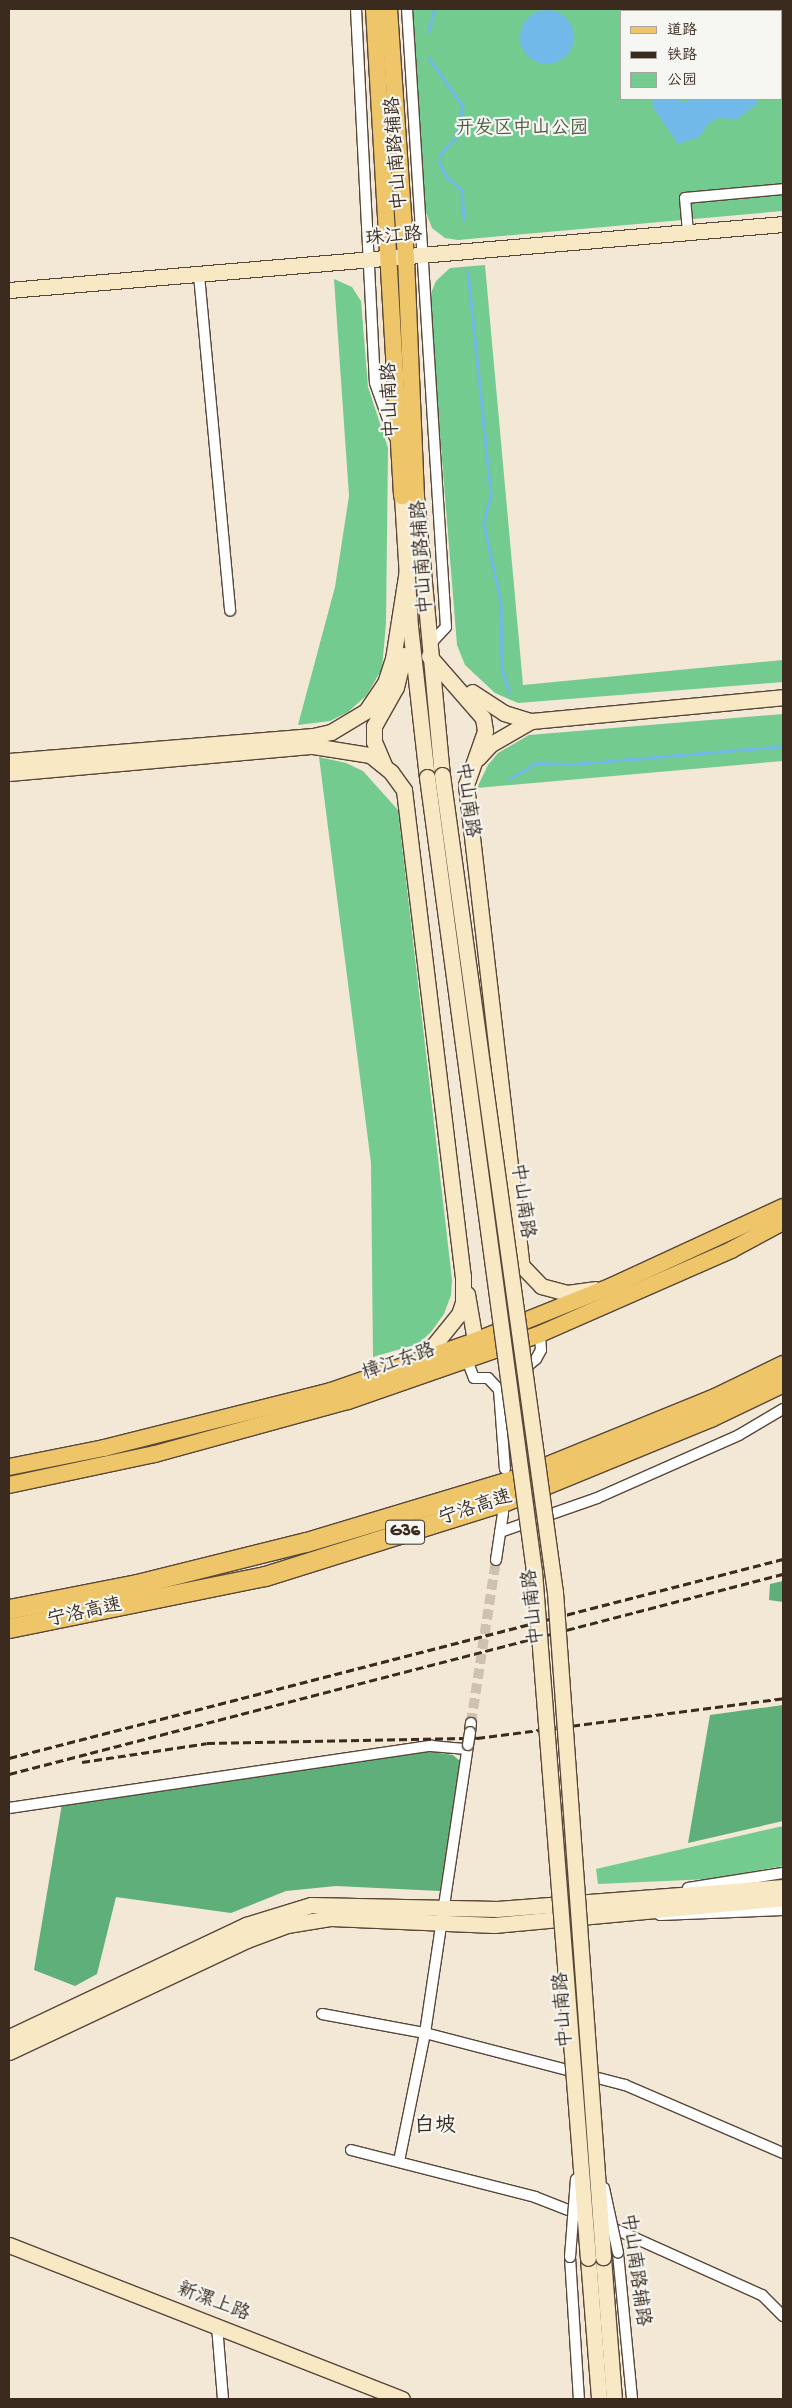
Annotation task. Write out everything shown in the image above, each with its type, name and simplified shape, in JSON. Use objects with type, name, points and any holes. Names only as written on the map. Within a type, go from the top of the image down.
[{"type":"highway","name":"宁洛高速","points":[[9,1609],[137,1584],[306,1542],[513,1480],[715,1398],[783,1365]]},
{"type":"highway","name":"宁洛高速","points":[[9,1628],[265,1576],[505,1501],[710,1418],[783,1382]]},
{"type":"main road","name":"中山南路","points":[[374,9],[399,451],[409,496],[428,651],[434,776],[534,1571],[599,2399]]},
{"type":"main road","name":"中山南路","points":[[389,9],[414,257],[407,570],[410,626],[555,1592],[595,2148],[611,2255],[614,2399]]},
{"type":"main road","name":"珠江路","points":[[9,290],[414,257],[783,224]]},
{"type":"main road","points":[[9,761],[313,736],[331,732],[366,711],[385,683],[393,659],[407,570]]},
{"type":"main road","points":[[410,626],[396,688],[374,726],[374,742],[384,765],[404,790],[407,800],[463,1276],[474,1341]]},
{"type":"main road","points":[[428,651],[449,668],[480,700],[504,713],[531,721],[783,697]]},
{"type":"main road","points":[[428,651],[483,718],[485,730],[471,765],[466,785],[522,1266],[540,1286],[567,1293],[612,1286]]},
{"type":"main road","points":[[471,765],[491,744],[531,721]]},
{"type":"main road","points":[[9,773],[313,746],[370,755],[384,765]]},
{"type":"main road","name":"樟江东路","points":[[9,1467],[104,1448],[331,1391],[474,1341],[612,1286],[783,1207]]},
{"type":"main road","name":"樟江东路","points":[[9,1484],[155,1454],[242,1432],[348,1401],[540,1334],[731,1250],[783,1222]]},
{"type":"main road","points":[[424,1358],[459,1314],[463,1302],[463,1276]]},
{"type":"main road","points":[[620,1905],[783,1887]]},
{"type":"main road","points":[[9,2052],[247,1940],[287,1925],[331,1918],[440,1915],[497,1909],[783,1898]]},
{"type":"main road","points":[[9,2037],[246,1925],[282,1912],[311,1905],[440,1915]]},
{"type":"main road","name":"新漯上路","points":[[9,2245],[402,2399]]},
{"type":"street","name":"中山南路辅路","points":[[356,9],[375,384],[399,451]]},
{"type":"street","name":"中山南路辅路","points":[[407,9],[414,257],[446,627],[428,651]]},
{"type":"street","points":[[688,232],[685,198],[783,189]]},
{"type":"street","points":[[199,275],[230,610]]},
{"type":"street","points":[[499,1390],[536,1359],[541,1350],[540,1334]]},
{"type":"street","points":[[467,1360],[474,1378],[488,1378],[499,1390],[505,1469]]},
{"type":"street","points":[[500,1532],[598,1498],[739,1435],[783,1409]]},
{"type":"street","points":[[496,1560],[503,1513]]},
{"type":"street","points":[[399,2161],[425,2033],[440,1915],[470,1727]]},
{"type":"street","points":[[9,1808],[431,1746],[467,1747]]},
{"type":"street","points":[[620,1905],[783,1872]]},
{"type":"street","points":[[620,1905],[673,1916],[783,1910]]},
{"type":"street","points":[[322,2014],[425,2033],[625,2085],[783,2153]]},
{"type":"street","points":[[579,2148],[570,2257],[579,2399]]},
{"type":"street","points":[[351,2150],[535,2197],[642,2239],[762,2295],[783,2316]]},
{"type":"street","name":"中山南路辅路","points":[[611,2255],[632,2399]]},
{"type":"street","points":[[217,2326],[223,2399]]},
{"type":"green space","name":"开发区中山公园","points":[[412,9],[783,9],[783,211],[458,240],[445,238],[432,228],[423,205]]},
{"type":"green space","points":[[485,265],[523,685],[783,660],[783,682],[518,703],[495,693],[465,665],[457,645],[429,298],[436,281],[450,268]]},
{"type":"green space","points":[[334,279],[352,287],[361,301],[368,387],[388,448],[386,623],[382,669],[366,696],[348,712],[330,721],[298,725],[335,587],[349,496]]},
{"type":"green space","points":[[783,714],[783,761],[477,788],[488,765],[498,753],[529,735]]},
{"type":"green space","points":[[319,757],[346,763],[363,771],[398,810],[452,1280],[451,1295],[444,1314],[431,1332],[418,1344],[373,1357],[371,1163]]},
{"type":"green space","points":[[783,1581],[783,1602],[769,1600],[770,1584]]},
{"type":"green space","points":[[783,1705],[783,1821],[688,1843],[710,1715]]},
{"type":"green space","points":[[426,1751],[453,1755],[461,1762],[440,1891],[336,1886],[286,1891],[231,1913],[116,1897],[97,1974],[75,1986],[34,1970],[62,1804]]},
{"type":"green space","points":[[783,1826],[783,1866],[710,1879],[598,1884],[596,1869]]},
{"type":"water","points":[[542,10],[552,10],[562,14],[570,22],[574,37],[570,52],[562,60],[552,64],[542,64],[532,60],[524,52],[520,42],[520,32],[524,22],[532,14]]},
{"type":"water","points":[[652,100],[679,100],[684,102],[690,100],[757,100],[757,104],[737,119],[718,118],[708,124],[699,137],[678,144],[654,109]]},
{"type":"waterway","points":[[428,32],[434,9]]},
{"type":"waterway","points":[[429,58],[463,106],[456,138],[441,154],[440,164],[447,177],[462,190],[464,220]]},
{"type":"waterway","points":[[468,271],[491,495],[484,524],[501,602],[502,667],[509,692]]},
{"type":"waterway","points":[[509,779],[537,763],[574,764],[783,746]]},
{"type":"tunnel","points":[[471,1723],[496,1560]]},
{"type":"railway","points":[[9,1758],[783,1559]]},
{"type":"railway","points":[[9,1774],[783,1574]]},
{"type":"railway","points":[[82,1762],[207,1743],[477,1738],[783,1698]]},
{"type":"district","name":"白坡","points":[[435,2128]]}]
